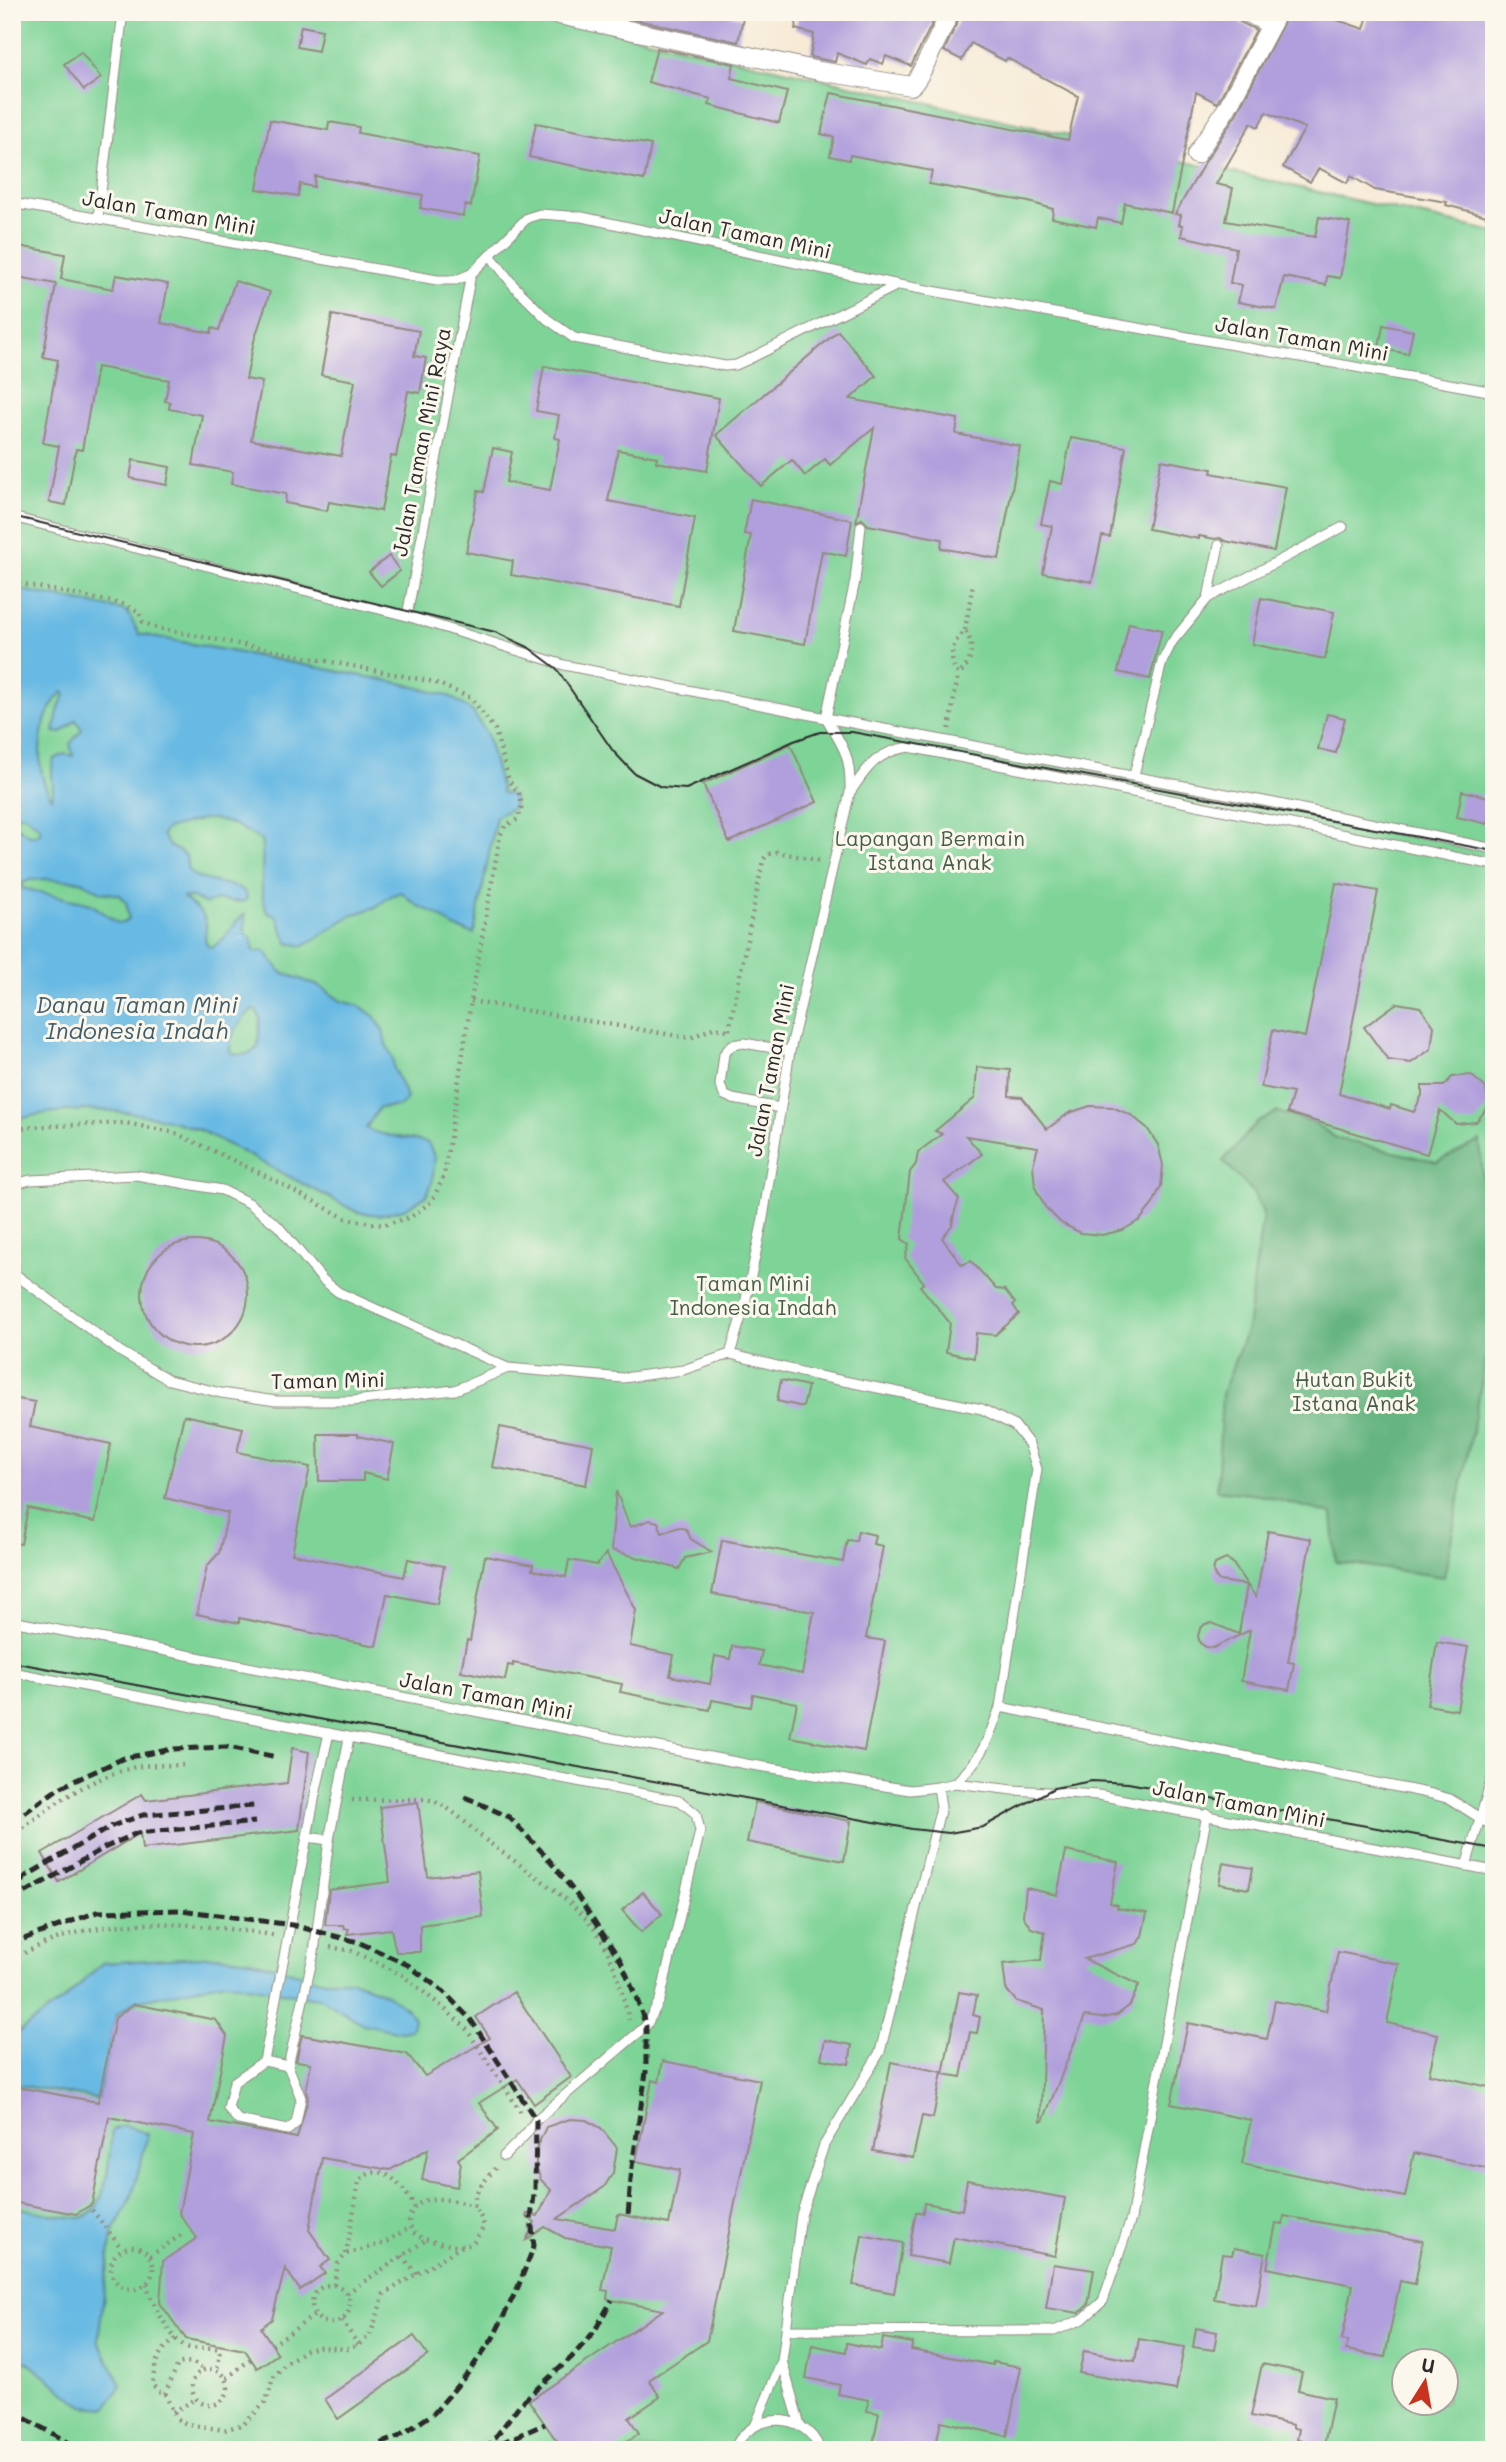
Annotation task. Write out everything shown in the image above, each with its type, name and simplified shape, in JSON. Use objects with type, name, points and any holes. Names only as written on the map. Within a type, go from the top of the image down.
[{"type":"street","points":[[545,12],[793,66],[912,86],[919,79],[929,52],[951,12]]},
{"type":"street","points":[[1196,155],[1227,108],[1275,19],[1246,12]]},
{"type":"lane","points":[[98,217],[123,12]]},
{"type":"lane","name":"Jalan Taman Mini","points":[[12,203],[437,280],[456,280],[471,274],[527,218],[540,214],[582,217],[899,285],[1494,392]]},
{"type":"lane","points":[[490,255],[514,286],[547,319],[574,338],[725,366],[747,360],[899,285]]},
{"type":"lane","name":"Jalan Taman Mini Raya","points":[[407,616],[471,274]]},
{"type":"lane","points":[[12,517],[407,616],[564,665],[827,718],[1134,775],[1494,849]]},
{"type":"lane","points":[[827,718],[855,581],[861,526]]},
{"type":"lane","points":[[1134,775],[1162,662],[1177,636],[1208,598],[1343,527]]},
{"type":"lane","points":[[1208,598],[1219,545]]},
{"type":"lane","name":"Jalan Taman Mini","points":[[730,1354],[745,1304],[762,1224],[790,1051],[850,792],[851,768],[844,746],[827,718]]},
{"type":"lane","name":"Jalan Taman Mini","points":[[850,792],[864,771],[878,757],[891,750],[909,747],[1494,866]]},
{"type":"lane","points":[[780,1108],[724,1095],[719,1086],[724,1054],[732,1045],[744,1043],[790,1051]]},
{"type":"lane","points":[[12,1185],[30,1180],[136,1175],[222,1190],[249,1203],[278,1226],[322,1279],[338,1292],[508,1368],[623,1378],[683,1370],[730,1354],[809,1374],[982,1409],[1015,1426],[1029,1444],[1037,1469],[1000,1707],[988,1741],[973,1767],[955,1783]]},
{"type":"lane","name":"Taman Mini","points":[[12,1272],[121,1353],[169,1380],[221,1393],[276,1401],[352,1401],[455,1390],[508,1368]]},
{"type":"lane","name":"Jalan Taman Mini","points":[[12,1621],[746,1764],[910,1790],[955,1783],[1013,1790],[1098,1795],[1466,1866]]},
{"type":"lane","points":[[12,1672],[680,1801],[696,1814],[700,1831],[660,2000],[646,2026],[536,2120],[532,2128],[504,2156]]},
{"type":"lane","points":[[1000,1707],[1432,1794],[1450,1799],[1494,1827]]},
{"type":"lane","points":[[329,1733],[264,2061],[234,2082],[228,2108],[237,2120],[288,2130],[296,2123],[302,2098],[288,2066],[315,1948],[329,1840],[349,1738]]},
{"type":"lane","points":[[1494,1771],[1466,1866],[1494,1871]]},
{"type":"lane","points":[[756,2424],[782,2361],[801,2215],[824,2145],[880,2052],[941,1807],[938,1787]]},
{"type":"lane","points":[[787,2330],[1054,2331],[1083,2319],[1102,2301],[1131,2219],[1207,1814]]},
{"type":"lane","points":[[307,1837],[329,1840]]},
{"type":"lane","points":[[264,2061],[288,2066]]},
{"type":"lane","points":[[782,2361],[800,2424],[816,2441],[820,2450]]},
{"type":"lane","points":[[734,2450],[738,2439],[756,2424],[778,2419],[800,2424]]},
{"type":"path","points":[[12,582],[122,604],[138,611],[143,622],[157,628],[434,682],[471,698],[495,730],[509,781],[519,793],[522,806],[517,819],[505,826],[500,836],[444,1176],[432,1201],[411,1217],[383,1225],[347,1219],[262,1174],[173,1132],[125,1124],[28,1127],[12,1131]]},
{"type":"path","points":[[958,674],[953,667],[953,646],[965,631],[973,583]]},
{"type":"path","points":[[947,741],[958,674],[963,670],[972,649],[971,638],[965,631]]},
{"type":"path","points":[[729,1030],[763,860],[768,854],[777,852],[833,863]]},
{"type":"path","points":[[471,1001],[690,1038],[713,1028],[742,1032]]},
{"type":"path","points":[[12,1837],[43,1811],[83,1786],[136,1767],[184,1765]]},
{"type":"path","points":[[337,1799],[426,1798],[437,1801],[542,1880],[586,1918],[606,1947],[634,2038]]},
{"type":"path","points":[[12,1960],[44,1942],[93,1927],[134,1923],[225,1928],[289,1942]]},
{"type":"path","points":[[315,1948],[352,1951],[402,1975],[440,2005],[466,2027],[532,2128]]},
{"type":"path","points":[[176,2339],[162,2349],[156,2359],[152,2384],[165,2394],[177,2419],[187,2424],[224,2430],[244,2424],[266,2402],[273,2378],[286,2363],[306,2350],[319,2347],[347,2349],[358,2346],[370,2336],[384,2294],[463,2246],[473,2243],[484,2227],[482,2216],[475,2206],[476,2193],[504,2156]]},
{"type":"path","points":[[334,2285],[338,2264],[346,2254],[359,2181],[367,2173],[379,2172],[397,2180],[415,2206]]},
{"type":"path","points":[[463,2246],[426,2240],[415,2235],[409,2215],[423,2200],[434,2198],[475,2206]]},
{"type":"path","points":[[92,2210],[122,2249]]},
{"type":"path","points":[[346,2254],[385,2243],[411,2227]]},
{"type":"path","points":[[150,2256],[184,2233]]},
{"type":"path","points":[[347,2293],[426,2240]]},
{"type":"path","points":[[138,2247],[150,2256],[154,2271],[146,2284],[131,2289],[117,2283],[113,2276],[112,2261],[122,2249],[138,2247]]},
{"type":"path","points":[[402,2256],[417,2274]]},
{"type":"path","points":[[146,2284],[176,2339],[184,2346],[192,2348],[219,2349],[216,2370]]},
{"type":"path","points":[[334,2285],[347,2293],[350,2308],[342,2320],[328,2323],[315,2315],[312,2301],[316,2292],[324,2286],[334,2285]]},
{"type":"path","points":[[272,2345],[315,2315]]},
{"type":"path","points":[[342,2320],[358,2346]]},
{"type":"path","points":[[226,2378],[251,2359]]},
{"type":"path","points":[[165,2394],[178,2364],[197,2364],[203,2370]]},
{"type":"path","points":[[203,2370],[216,2370],[226,2378],[229,2392],[221,2403],[208,2406],[196,2399],[192,2386],[197,2374],[203,2370]]},
{"type":"path","points":[[173,2412],[196,2399]]},
{"type":"green space","name":"Taman Mini Indonesia Indah","points":[[12,12],[529,12],[1494,232],[1494,2450],[12,2450]]},
{"type":"green space","name":"Hutan Bukit Istana Anak","points":[[1277,1112],[1311,1121],[1338,1139],[1437,1162],[1480,1141],[1483,1179],[1494,1193],[1494,1317],[1444,1577],[1336,1562],[1332,1514],[1259,1495],[1217,1490],[1222,1394],[1247,1329],[1263,1213],[1252,1191],[1223,1161],[1257,1122]]},
{"type":"water","name":"Danau Taman Mini Indonesia Indah","points":[[12,588],[127,611],[139,634],[405,684],[451,697],[472,711],[487,735],[502,793],[511,795],[514,799],[513,808],[496,816],[474,934],[454,927],[437,914],[418,906],[401,892],[374,908],[352,915],[304,946],[288,943],[277,917],[268,913],[264,904],[261,840],[235,825],[213,819],[166,829],[162,835],[169,846],[186,855],[188,869],[194,875],[233,886],[246,893],[247,899],[243,902],[216,900],[206,904],[194,898],[183,897],[205,919],[205,940],[208,946],[218,944],[245,914],[245,932],[252,941],[254,952],[265,951],[281,972],[321,987],[341,1001],[360,1006],[375,1017],[383,1030],[394,1069],[407,1098],[401,1106],[379,1108],[366,1128],[428,1143],[435,1158],[432,1183],[426,1196],[404,1209],[379,1215],[357,1212],[200,1130],[155,1117],[107,1110],[83,1110],[59,1111],[12,1121],[12,823],[29,835],[38,835],[41,830],[23,814],[12,817]],"holes":[[[63,692],[65,695],[59,707],[54,732],[61,733],[76,720],[82,729],[70,744],[73,756],[65,754],[54,759],[52,798],[42,774],[41,743],[48,713]],[[29,880],[81,881],[101,892],[120,895],[126,902],[129,919],[118,923],[91,904],[22,888],[23,883]],[[257,1011],[260,1019],[258,1047],[241,1055],[233,1054],[230,1052],[230,1046],[234,1034],[249,1013]]]},
{"type":"water","points":[[218,1956],[250,1960],[320,1980],[352,1980],[387,1994],[408,2010],[414,2019],[411,2030],[401,2032],[363,2024],[323,1999],[225,1982],[136,2001],[116,2015],[98,2099],[12,2084],[12,2037],[66,1998],[102,1963]]},
{"type":"water","points":[[124,2125],[148,2134],[132,2196],[112,2234],[98,2340],[121,2385],[106,2408],[83,2406],[26,2361],[12,2363],[12,2206],[77,2218],[88,2215],[96,2208],[105,2183],[112,2130]]},
{"type":"building","points":[[718,12],[743,18],[738,42],[604,13]]},
{"type":"building","points":[[799,12],[938,12],[911,66],[886,56],[883,64],[870,59],[867,65],[837,53],[835,62],[810,57],[814,34],[795,29]]},
{"type":"building","points":[[962,12],[1235,12],[1240,22],[1256,30],[1217,103],[1196,92],[1172,213],[1125,203],[1121,223],[1098,218],[1096,227],[1052,218],[1053,209],[1029,202],[929,184],[932,171],[850,155],[849,160],[830,156],[834,137],[821,134],[831,93],[1068,140],[1078,96],[1007,58],[1005,61],[971,43],[962,60],[944,51]]},
{"type":"building","points":[[1289,12],[1313,12],[1364,29],[1369,12],[1494,12],[1494,61],[1487,75],[1494,77],[1494,218],[1446,205],[1447,202],[1375,190],[1351,176],[1347,183],[1319,168],[1310,182],[1283,167],[1305,128],[1266,112],[1258,127],[1251,123],[1216,184],[1233,188],[1226,221],[1315,237],[1319,217],[1350,223],[1340,278],[1327,276],[1326,285],[1284,277],[1276,309],[1238,302],[1242,285],[1230,283],[1236,248],[1181,236],[1181,215],[1175,214],[1237,113]]},
{"type":"building","points":[[301,26],[322,30],[318,51],[297,47]]},
{"type":"building","points":[[657,48],[734,64],[731,78],[787,92],[779,123],[709,105],[711,99],[648,82]]},
{"type":"building","points":[[81,52],[101,78],[84,90],[64,64]]},
{"type":"building","points":[[270,120],[328,130],[329,122],[359,127],[358,133],[480,156],[471,206],[465,205],[463,216],[420,208],[423,195],[315,176],[314,187],[300,184],[298,196],[257,189]]},
{"type":"building","points":[[536,123],[651,145],[644,180],[529,157]]},
{"type":"building","points":[[12,245],[65,254],[61,279],[113,289],[116,275],[168,284],[161,323],[211,333],[212,328],[219,330],[235,281],[270,292],[254,341],[246,379],[262,382],[251,440],[341,456],[355,381],[321,375],[332,315],[419,331],[414,356],[426,358],[420,393],[408,391],[396,457],[391,456],[381,511],[329,502],[327,511],[285,503],[286,494],[231,484],[233,472],[193,465],[202,415],[169,409],[170,402],[165,401],[169,380],[97,367],[82,450],[76,449],[66,505],[49,502],[59,446],[43,443],[58,360],[43,357],[56,284],[12,276]]},
{"type":"building","points":[[1383,325],[1413,331],[1408,354],[1379,348]]},
{"type":"building","points":[[838,331],[876,376],[850,399],[958,419],[956,434],[1020,446],[999,559],[941,548],[942,539],[868,525],[862,519],[856,522],[874,428],[830,465],[825,459],[805,476],[792,460],[761,486],[716,435]]},
{"type":"building","points":[[544,366],[719,398],[707,471],[656,462],[657,457],[618,450],[608,501],[695,518],[679,606],[511,575],[513,561],[466,552],[478,491],[484,492],[493,448],[512,452],[506,482],[550,490],[560,439],[555,438],[559,415],[536,411]]},
{"type":"building","points":[[1071,438],[1126,447],[1110,537],[1102,536],[1092,582],[1043,573],[1052,526],[1041,524],[1050,481],[1062,484]]},
{"type":"building","points":[[133,460],[170,467],[167,485],[130,478]]},
{"type":"building","points":[[1161,460],[1212,469],[1211,473],[1286,487],[1274,551],[1220,538],[1199,536],[1199,539],[1148,529]]},
{"type":"building","points":[[751,499],[852,520],[846,556],[822,551],[805,644],[734,631],[751,535],[744,534]]},
{"type":"building","points":[[389,556],[400,571],[381,586],[369,572]]},
{"type":"building","points":[[1261,598],[1334,612],[1325,659],[1252,644]]},
{"type":"building","points":[[1129,623],[1162,630],[1150,679],[1118,672]]},
{"type":"building","points":[[1327,714],[1345,718],[1336,753],[1318,749]]},
{"type":"building","points":[[790,744],[817,802],[729,842],[703,784]]},
{"type":"building","points":[[1462,791],[1493,798],[1488,824],[1457,817]]},
{"type":"building","points":[[1336,883],[1378,891],[1339,1094],[1390,1109],[1391,1105],[1414,1112],[1422,1095],[1422,1086],[1444,1086],[1452,1077],[1471,1075],[1486,1088],[1488,1107],[1476,1122],[1456,1124],[1440,1110],[1427,1154],[1287,1113],[1293,1093],[1261,1087],[1273,1030],[1305,1037]]},
{"type":"building","points":[[1397,1003],[1420,1007],[1434,1026],[1431,1049],[1411,1063],[1388,1060],[1364,1027]]},
{"type":"building","points":[[977,1067],[1010,1070],[1009,1096],[1022,1097],[1047,1129],[1069,1113],[1090,1106],[1112,1107],[1131,1115],[1147,1128],[1158,1145],[1163,1165],[1161,1186],[1153,1204],[1140,1220],[1123,1230],[1102,1235],[1081,1233],[1061,1223],[1045,1207],[1035,1187],[1033,1165],[1038,1147],[966,1136],[982,1154],[944,1182],[959,1199],[952,1225],[942,1238],[962,1265],[971,1261],[996,1289],[1005,1290],[1019,1314],[995,1335],[976,1333],[974,1358],[946,1352],[950,1323],[920,1286],[924,1283],[905,1258],[909,1244],[902,1239],[910,1172],[916,1164],[918,1152],[942,1134],[935,1131],[975,1098]]},
{"type":"building","points":[[195,1241],[215,1245],[233,1256],[244,1274],[248,1294],[244,1314],[233,1332],[215,1343],[195,1347],[175,1343],[157,1332],[146,1314],[142,1294],[146,1274],[157,1256],[175,1245]]},
{"type":"building","points":[[781,1380],[808,1386],[803,1407],[777,1401]]},
{"type":"building","points":[[12,1398],[35,1402],[30,1427],[111,1444],[95,1522],[28,1508],[21,1544],[12,1543]]},
{"type":"building","points":[[184,1415],[243,1428],[237,1452],[310,1467],[292,1554],[404,1577],[408,1559],[444,1566],[437,1604],[387,1594],[376,1646],[239,1618],[239,1623],[197,1614],[207,1566],[219,1553],[228,1513],[165,1498]]},
{"type":"building","points":[[500,1427],[593,1445],[586,1485],[492,1467]]},
{"type":"building","points":[[318,1434],[358,1434],[394,1444],[387,1479],[363,1473],[363,1481],[319,1481]]},
{"type":"building","points":[[616,1491],[630,1527],[650,1520],[658,1522],[662,1533],[679,1527],[686,1529],[691,1539],[712,1552],[685,1558],[679,1569],[611,1550]]},
{"type":"building","points":[[858,1531],[875,1535],[873,1544],[883,1546],[866,1638],[885,1641],[864,1751],[790,1737],[797,1703],[753,1694],[751,1707],[712,1700],[710,1710],[620,1692],[622,1684],[513,1663],[513,1666],[508,1665],[505,1680],[461,1671],[467,1640],[470,1641],[485,1556],[533,1565],[532,1570],[566,1577],[569,1560],[597,1565],[606,1553],[636,1610],[630,1646],[674,1655],[670,1676],[710,1684],[715,1656],[730,1659],[732,1646],[762,1651],[759,1665],[802,1674],[814,1612],[712,1594],[722,1540],[843,1562],[847,1540],[856,1541]]},
{"type":"building","points":[[1268,1531],[1311,1539],[1288,1662],[1294,1663],[1289,1690],[1241,1681],[1250,1630],[1213,1648],[1200,1643],[1198,1636],[1205,1624],[1212,1623],[1239,1634],[1247,1585],[1256,1597]]},
{"type":"building","points":[[1226,1559],[1232,1562],[1247,1585],[1220,1581],[1215,1577],[1215,1564]]},
{"type":"building","points":[[1437,1642],[1468,1647],[1457,1710],[1427,1705]]},
{"type":"building","points":[[292,1748],[309,1752],[299,1830],[142,1849],[140,1833],[59,1882],[42,1853],[142,1794],[146,1800],[287,1783]]},
{"type":"building","points":[[418,1802],[428,1877],[478,1871],[483,1917],[420,1925],[420,1952],[396,1952],[391,1929],[347,1934],[349,1929],[343,1925],[325,1925],[329,1890],[390,1882],[380,1807]]},
{"type":"building","points":[[755,1802],[851,1821],[844,1861],[747,1842]]},
{"type":"building","points":[[1066,1851],[1118,1862],[1110,1903],[1118,1905],[1117,1908],[1147,1913],[1142,1936],[1137,1944],[1084,1959],[1139,1985],[1130,2005],[1117,2015],[1102,2018],[1085,2016],[1041,2121],[1044,2010],[1016,2001],[1006,1989],[1003,1964],[1041,1960],[1045,1932],[1031,1928],[1023,1916],[1026,1888],[1057,1895]]},
{"type":"building","points":[[1223,1863],[1253,1868],[1249,1889],[1219,1884]]},
{"type":"building","points":[[643,1892],[662,1914],[641,1932],[622,1910]]},
{"type":"building","points":[[1338,1952],[1399,1964],[1387,2023],[1438,2034],[1429,2074],[1494,2088],[1494,2170],[1414,2153],[1405,2197],[1242,2164],[1251,2120],[1171,2104],[1188,2023],[1267,2039],[1275,2001],[1326,2011]]},
{"type":"building","points":[[514,1992],[571,2077],[534,2104],[517,2079],[479,2103],[498,2130],[458,2159],[461,2164],[457,2187],[422,2180],[428,2149],[390,2170],[322,2158],[309,2230],[330,2260],[320,2267],[325,2273],[300,2290],[285,2268],[272,2319],[261,2328],[278,2354],[257,2368],[245,2350],[186,2339],[160,2303],[163,2261],[197,2238],[179,2213],[194,2134],[109,2117],[92,2204],[76,2214],[12,2202],[12,2086],[98,2102],[115,2018],[134,2004],[216,2020],[227,2036],[210,2122],[297,2138],[308,2099],[306,2091],[311,2063],[296,2061],[302,2035],[407,2054],[425,2076],[490,2038],[476,2017]]},
{"type":"building","points":[[959,1992],[977,1995],[973,2015],[980,2017],[977,2033],[970,2032],[961,2077],[943,2074]]},
{"type":"building","points":[[825,2040],[852,2045],[849,2064],[821,2059]]},
{"type":"building","points":[[663,2061],[760,2080],[707,2341],[649,2380],[660,2397],[629,2418],[639,2433],[615,2450],[563,2450],[529,2401],[663,2310],[607,2299],[608,2291],[602,2290],[611,2246],[565,2238],[545,2227],[526,2240],[535,2222],[526,2217],[527,2214],[538,2216],[551,2190],[541,2180],[536,2166],[536,2149],[546,2127],[570,2119],[586,2120],[601,2128],[617,2148],[613,2173],[604,2187],[557,2219],[615,2229],[618,2214],[669,2224],[680,2170],[636,2161],[652,2080],[659,2082]]},
{"type":"building","points":[[891,2062],[942,2072],[933,2118],[922,2116],[913,2158],[873,2151]]},
{"type":"building","points":[[967,2180],[1065,2198],[1055,2256],[954,2237],[949,2263],[908,2256],[916,2212],[923,2213],[924,2203],[962,2210]]},
{"type":"building","points":[[1284,2216],[1423,2241],[1415,2284],[1400,2281],[1385,2357],[1346,2350],[1348,2341],[1342,2340],[1353,2285],[1267,2268],[1276,2223],[1283,2224]]},
{"type":"building","points":[[862,2235],[903,2243],[894,2293],[853,2285]]},
{"type":"building","points":[[1234,2248],[1265,2254],[1256,2306],[1214,2299],[1222,2254],[1232,2255]]},
{"type":"building","points":[[1053,2264],[1094,2270],[1088,2305],[1079,2313],[1046,2308]]},
{"type":"building","points":[[1196,2328],[1217,2332],[1214,2350],[1193,2347]]},
{"type":"building","points":[[414,2336],[428,2355],[338,2419],[325,2399]]},
{"type":"building","points":[[883,2338],[913,2343],[911,2350],[993,2365],[993,2362],[1021,2367],[1007,2436],[941,2421],[935,2450],[872,2450],[879,2413],[867,2411],[869,2400],[838,2394],[840,2385],[806,2378],[812,2345],[846,2352],[847,2343],[881,2350]]},
{"type":"building","points":[[1139,2339],[1184,2347],[1176,2390],[1079,2373],[1084,2351],[1135,2361]]},
{"type":"building","points":[[1262,2364],[1302,2372],[1298,2390],[1334,2398],[1324,2445],[1297,2440],[1299,2429],[1293,2428],[1293,2425],[1251,2416]]},
{"type":"tram line","points":[[12,516],[495,632],[528,647],[556,668],[613,751],[634,773],[661,787],[686,789],[820,732],[852,732],[1494,851]]},
{"type":"tram line","points":[[12,1662],[912,1829],[949,1833],[983,1827],[1054,1788],[1092,1781],[1128,1783],[1494,1849]]},
{"type":"railway","points":[[12,1822],[59,1788],[124,1758],[173,1749],[228,1747],[277,1757]]},
{"type":"railway","points":[[465,1797],[509,1817],[545,1855],[576,1894],[621,1961],[638,2002],[646,2026],[646,2072],[632,2167],[628,2216]]},
{"type":"railway","points":[[12,1893],[26,1876],[112,1826],[143,1815],[254,1806]]},
{"type":"railway","points":[[12,1900],[104,1848],[137,1833],[255,1822]]},
{"type":"railway","points":[[12,1948],[21,1940],[97,1912],[181,1910],[292,1925],[358,1942],[408,1965],[444,1992],[471,2020],[536,2120],[535,2188],[531,2218],[534,2246],[493,2338],[468,2373],[434,2413],[398,2437],[362,2450]]},
{"type":"railway","points":[[486,2450],[520,2404],[572,2357],[594,2332],[612,2300]]},
{"type":"railway","points":[[12,2411],[71,2444],[106,2450]]},
{"type":"railway","points":[[487,2449],[545,2424]]},
{"type":"park label","name":"Lapangan Bermain Istana Anak","points":[[930,851]]}]
